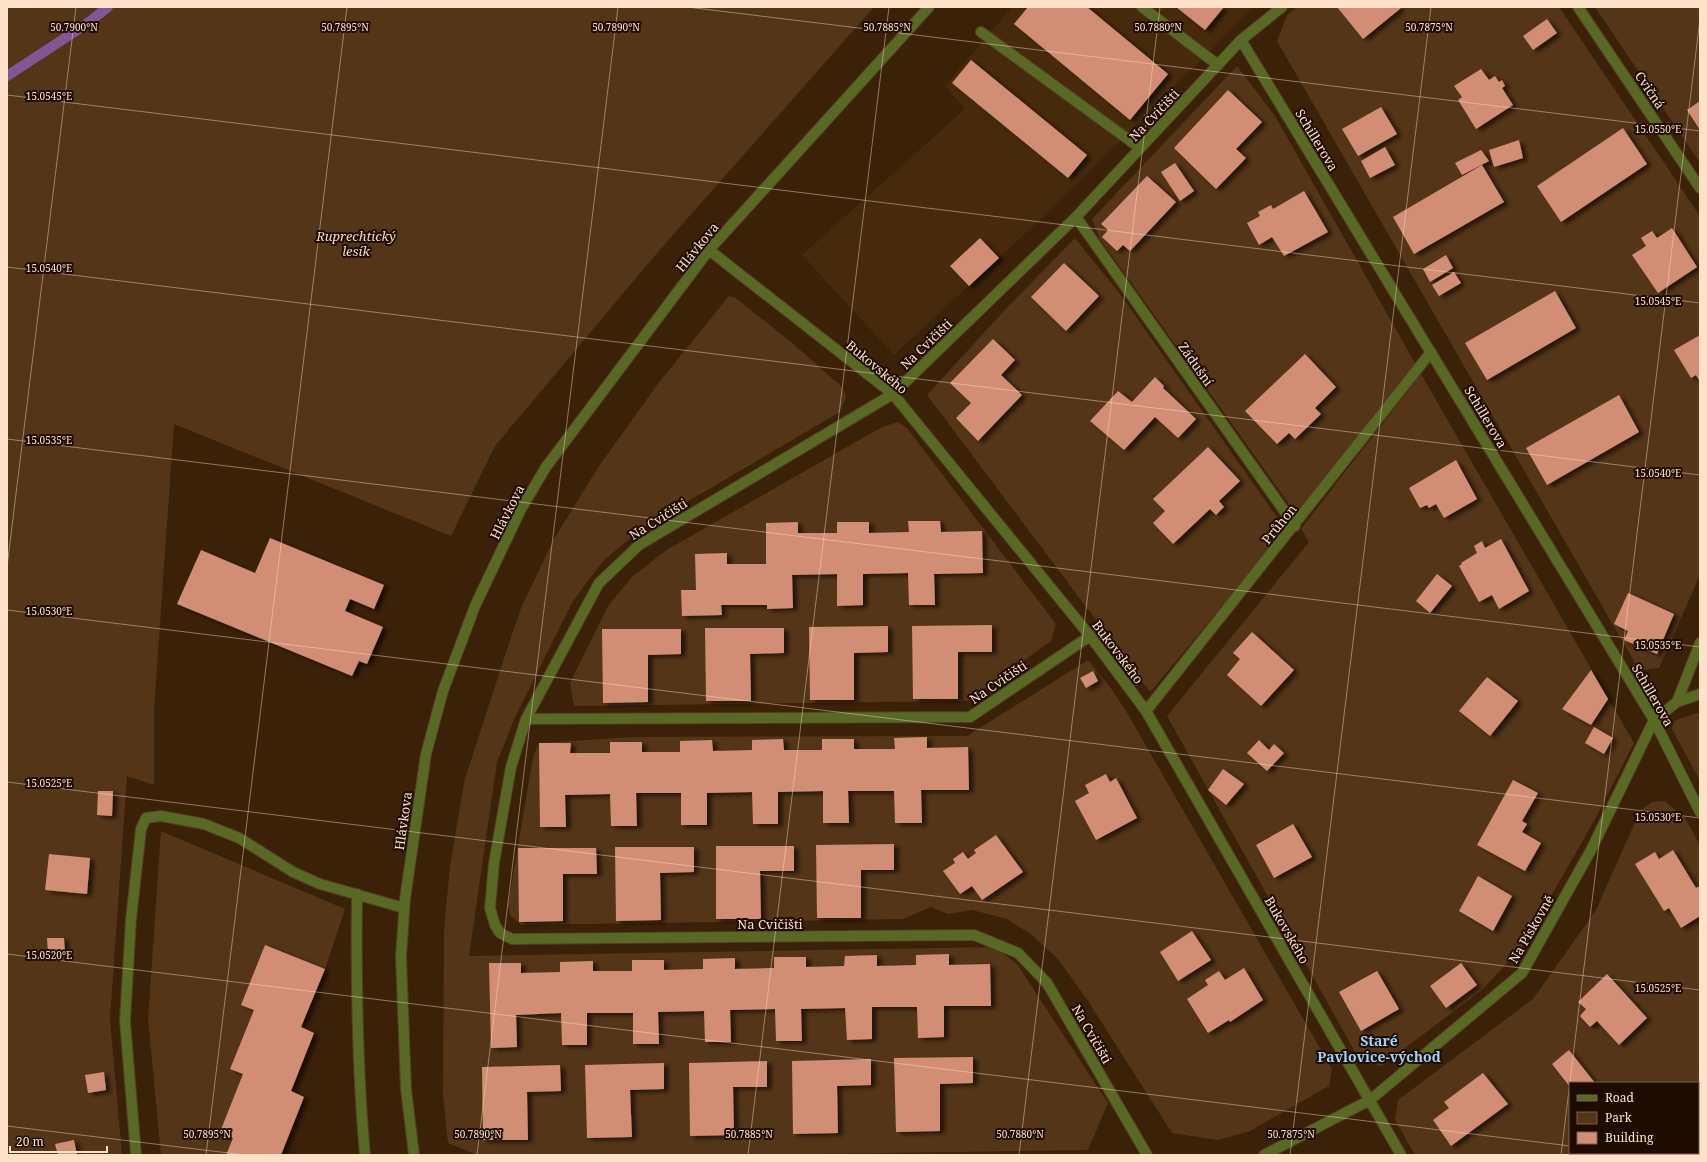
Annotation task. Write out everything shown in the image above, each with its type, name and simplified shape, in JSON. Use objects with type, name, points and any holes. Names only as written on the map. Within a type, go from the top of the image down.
[{"type":"street","name":"Hlávkova","points":[[414,1155],[406,1089],[401,957],[404,908],[426,754],[443,691],[475,606],[521,509],[546,467],[709,250],[929,7]]},
{"type":"street","points":[[1142,7],[1218,65]]},
{"type":"street","name":"Na Cvičišti","points":[[1147,1155],[1047,983],[1018,953],[974,935],[512,939],[500,933],[495,925],[490,908],[494,863],[511,767],[526,719],[599,583],[639,545],[893,394],[1076,217],[1241,40],[1282,7]]},
{"type":"street","name":"Cvičná","points":[[1578,7],[1700,188]]},
{"type":"street","points":[[981,32],[1140,148]]},
{"type":"street","name":"Schillerova","points":[[1241,40],[1432,352],[1654,720],[1700,812]]},
{"type":"street","name":"Zádušní","points":[[1076,217],[1295,526]]},
{"type":"street","name":"Bukovského","points":[[709,250],[893,394],[1090,636],[1146,711],[1401,1155]]},
{"type":"street","name":"Průhon","points":[[1146,711],[1295,526],[1432,352]]},
{"type":"street","name":"Na Cvičišti","points":[[526,719],[970,717],[1090,636]]},
{"type":"street","points":[[1677,702],[1700,643]]},
{"type":"street","points":[[1677,702],[1700,694]]},
{"type":"street","name":"Na Pískovně","points":[[1264,1155],[1370,1100],[1522,973],[1592,850],[1654,720],[1677,702]]},
{"type":"street","points":[[136,1155],[125,1021],[131,919],[141,829],[146,818],[161,816],[204,824],[239,838],[293,872],[320,884],[404,908]]},
{"type":"street","points":[[357,894],[356,973],[365,1155]]},
{"type":"shaded area","points":[[1012,7],[1254,7],[1055,206],[894,355],[802,255],[965,109],[945,86]]},
{"type":"green space","name":"Ruprechtický lesík","points":[[7,7],[874,7],[657,253],[495,446],[451,536],[174,424],[154,710],[154,785],[127,776],[110,1019],[122,1155],[7,1155]]},
{"type":"green space","points":[[1297,7],[1559,7],[1700,216],[1700,575],[1659,668],[1639,670],[1277,41],[1287,15]]},
{"type":"green space","points":[[1595,7],[1700,7],[1700,163]]},
{"type":"green space","points":[[1237,66],[1275,116],[1415,363],[1297,515],[1100,239],[1092,219]]},
{"type":"green space","points":[[1075,238],[1120,294],[1286,530],[1150,692],[927,395],[1001,314]]},
{"type":"green space","points":[[729,296],[736,298],[791,342],[843,388],[846,397],[840,412],[641,529],[602,562],[573,601],[516,715],[497,762],[469,956],[995,947],[1017,964],[1108,1103],[1088,1150],[754,1155],[477,1155],[448,1143],[443,1096],[444,931],[450,866],[464,782],[507,649],[521,608],[554,539],[599,466],[660,381]]},
{"type":"green space","points":[[1421,374],[1634,743],[1594,821],[1522,947],[1481,991],[1381,1066],[1360,1061],[1167,716],[1309,542],[1301,529]]},
{"type":"green space","points":[[898,422],[907,428],[1056,624],[1051,641],[967,701],[574,706],[570,683],[608,606],[632,577],[665,551],[882,427]]},
{"type":"green space","points":[[1088,660],[1110,687],[1126,711],[1332,1069],[1329,1086],[1250,1131],[1218,1140],[1172,1133],[1088,1001],[1058,959],[1031,934],[1007,919],[972,910],[948,914],[931,907],[903,919],[521,925],[510,915],[508,905],[533,757],[539,743],[634,737],[967,736]]},
{"type":"green space","points":[[1700,712],[1700,781],[1672,729],[1674,721]]},
{"type":"green space","points":[[1665,801],[1685,818],[1700,845],[1700,1155],[1415,1155],[1395,1120],[1398,1100],[1533,999],[1596,910],[1640,811],[1652,802]]},
{"type":"green space","points":[[161,831],[345,909],[325,969],[265,945],[233,1138],[226,1155],[161,1155],[148,1019]]},
{"type":"building","points":[[1028,7],[1087,7],[1168,74],[1130,120],[1014,24]]},
{"type":"building","points":[[1176,7],[1224,7],[1205,30]]},
{"type":"building","points":[[1337,7],[1399,7],[1401,8],[1363,39]]},
{"type":"building","points":[[1547,19],[1557,33],[1533,50],[1523,36]]},
{"type":"building","points":[[971,60],[1087,155],[1068,178],[952,83]]},
{"type":"building","points":[[1481,69],[1489,80],[1495,76],[1499,82],[1502,80],[1505,86],[1502,88],[1513,105],[1476,129],[1458,100],[1462,97],[1454,86]]},
{"type":"building","points":[[1228,90],[1262,122],[1236,149],[1246,158],[1216,189],[1174,148]]},
{"type":"building","points":[[1700,101],[1700,130],[1687,110]]},
{"type":"building","points":[[1381,107],[1397,134],[1358,156],[1342,129]]},
{"type":"building","points":[[1623,128],[1647,164],[1561,222],[1537,186]]},
{"type":"building","points":[[1519,140],[1523,158],[1494,167],[1489,150]]},
{"type":"building","points":[[1385,147],[1395,165],[1370,178],[1361,161]]},
{"type":"building","points":[[1481,150],[1489,161],[1462,175],[1455,163]]},
{"type":"building","points":[[1175,163],[1194,191],[1180,201],[1161,172]]},
{"type":"building","points":[[1482,165],[1504,202],[1414,254],[1393,217]]},
{"type":"building","points":[[1147,176],[1176,202],[1130,251],[1123,245],[1117,251],[1102,237],[1108,230],[1101,224]]},
{"type":"building","points":[[1304,191],[1328,232],[1284,256],[1272,237],[1259,245],[1247,223],[1260,216],[1258,212],[1271,205],[1273,209]]},
{"type":"building","points":[[1672,228],[1697,267],[1658,293],[1632,255],[1646,246],[1641,238],[1652,231],[1657,238]]},
{"type":"building","points":[[980,238],[999,258],[969,286],[950,266]]},
{"type":"building","points":[[1446,255],[1453,268],[1430,282],[1423,269]]},
{"type":"building","points":[[1064,263],[1099,296],[1066,331],[1031,297]]},
{"type":"building","points":[[1454,272],[1461,283],[1439,296],[1432,285]]},
{"type":"building","points":[[1555,291],[1576,328],[1487,380],[1465,343]]},
{"type":"building","points":[[1700,335],[1700,382],[1696,375],[1691,378],[1674,350]]},
{"type":"building","points":[[993,339],[1015,360],[1001,375],[1022,395],[978,441],[956,418],[971,403],[950,383]]},
{"type":"building","points":[[1305,354],[1336,387],[1315,408],[1321,414],[1295,439],[1289,433],[1277,444],[1245,411]]},
{"type":"building","points":[[1155,377],[1164,386],[1163,388],[1196,419],[1178,438],[1155,417],[1124,450],[1090,421],[1118,391],[1132,402]]},
{"type":"building","points":[[1619,395],[1639,432],[1547,485],[1526,448]]},
{"type":"building","points":[[1208,447],[1240,481],[1219,501],[1224,507],[1216,515],[1210,509],[1173,544],[1153,523],[1165,511],[1153,499]]},
{"type":"building","points":[[1456,460],[1477,499],[1444,518],[1436,504],[1429,508],[1427,505],[1420,508],[1409,488]]},
{"type":"building","points":[[908,521],[940,521],[941,532],[982,531],[983,573],[934,574],[935,605],[909,605],[908,573],[863,574],[863,605],[837,606],[837,574],[792,575],[793,608],[767,609],[767,605],[721,605],[722,615],[682,616],[681,590],[696,590],[695,554],[727,553],[727,564],[766,564],[766,523],[798,522],[798,533],[837,533],[837,522],[869,522],[869,533],[909,532]]},
{"type":"building","points":[[270,538],[384,585],[374,609],[350,599],[345,611],[383,627],[367,664],[359,661],[352,676],[177,604],[201,550],[255,573]]},
{"type":"building","points":[[1501,539],[1529,591],[1499,609],[1492,595],[1479,602],[1459,566],[1462,564],[1461,563],[1477,553],[1474,546],[1482,541],[1485,548]]},
{"type":"building","points":[[1437,574],[1452,586],[1430,613],[1416,601]]},
{"type":"building","points":[[1628,593],[1674,614],[1657,654],[1624,640],[1628,631],[1614,624]]},
{"type":"building","points":[[992,625],[992,652],[958,652],[958,699],[913,699],[912,626]]},
{"type":"building","points":[[888,626],[888,652],[854,653],[854,700],[810,700],[809,627]]},
{"type":"building","points":[[705,628],[784,628],[784,653],[750,654],[751,701],[706,701]]},
{"type":"building","points":[[602,629],[681,629],[681,654],[648,655],[648,702],[603,703]]},
{"type":"building","points":[[1252,632],[1294,670],[1261,706],[1227,675],[1240,659],[1233,653]]},
{"type":"building","points":[[1591,670],[1608,699],[1591,725],[1562,709]]},
{"type":"building","points":[[1093,671],[1098,681],[1086,688],[1080,678]]},
{"type":"building","points":[[1487,677],[1518,701],[1490,736],[1459,711]]},
{"type":"building","points":[[1594,727],[1613,738],[1604,754],[1585,743]]},
{"type":"building","points":[[927,737],[927,748],[968,747],[969,790],[921,790],[922,823],[895,823],[894,791],[848,791],[849,823],[823,823],[823,791],[778,792],[778,824],[753,824],[752,792],[707,793],[707,825],[681,825],[681,793],[636,793],[637,826],[611,826],[610,794],[565,795],[566,827],[540,827],[539,743],[571,743],[570,753],[610,753],[610,742],[642,742],[642,752],[680,752],[680,741],[712,740],[713,751],[752,750],[752,740],[783,739],[784,750],[822,750],[822,739],[854,739],[854,749],[895,749],[894,738]]},
{"type":"building","points":[[1259,740],[1269,750],[1274,744],[1284,753],[1267,771],[1247,753]]},
{"type":"building","points":[[1223,769],[1244,784],[1226,805],[1208,790]]},
{"type":"building","points":[[1106,774],[1110,782],[1116,778],[1137,818],[1096,840],[1075,801],[1089,793],[1085,785]]},
{"type":"building","points":[[1513,780],[1538,793],[1522,821],[1527,824],[1522,832],[1541,843],[1525,871],[1477,845]]},
{"type":"building","points":[[98,791],[113,791],[112,816],[97,815]]},
{"type":"building","points":[[1293,824],[1312,857],[1274,878],[1256,845]]},
{"type":"building","points":[[996,835],[1023,872],[982,900],[972,886],[960,894],[943,871],[955,863],[953,859],[963,852],[968,859],[976,853],[974,850]]},
{"type":"building","points":[[894,844],[894,870],[861,870],[861,918],[817,918],[816,845]]},
{"type":"building","points":[[716,846],[794,846],[794,871],[760,871],[761,919],[716,919]]},
{"type":"building","points":[[615,847],[694,847],[694,872],[660,873],[661,920],[616,921]]},
{"type":"building","points":[[518,848],[596,848],[597,874],[563,874],[563,921],[519,922]]},
{"type":"building","points":[[1673,850],[1696,888],[1700,886],[1700,916],[1681,928],[1669,908],[1664,911],[1635,864],[1655,852],[1659,859]]},
{"type":"building","points":[[49,854],[90,858],[87,894],[45,890]]},
{"type":"building","points":[[1478,876],[1512,896],[1493,931],[1459,911]]},
{"type":"building","points":[[1192,931],[1211,960],[1178,981],[1160,952]]},
{"type":"building","points":[[47,938],[64,938],[65,953],[48,953]]},
{"type":"building","points":[[265,945],[325,969],[301,1027],[314,1033],[291,1091],[304,1097],[281,1155],[226,1155],[233,1138],[220,1132],[243,1074],[230,1069],[254,1010],[241,1005]]},
{"type":"building","points":[[949,954],[949,965],[990,964],[991,1006],[944,1006],[944,1037],[918,1038],[917,1007],[872,1007],[872,1039],[847,1040],[845,1008],[801,1009],[802,1041],[776,1041],[775,1009],[730,1010],[731,1042],[705,1042],[704,1011],[658,1012],[659,1044],[633,1044],[633,1013],[587,1013],[587,1045],[562,1045],[561,1013],[516,1015],[517,1047],[491,1048],[489,963],[521,963],[521,973],[560,972],[560,962],[593,961],[593,971],[632,971],[632,960],[664,960],[664,970],[703,969],[703,959],[735,958],[735,969],[774,968],[774,957],[806,957],[806,967],[844,966],[845,956],[877,955],[877,966],[916,965],[916,955]]},
{"type":"building","points":[[1461,963],[1477,985],[1446,1008],[1430,986]]},
{"type":"building","points":[[1244,968],[1263,1000],[1230,1022],[1229,1020],[1208,1033],[1187,999],[1208,985],[1205,980],[1219,971],[1225,980]]},
{"type":"building","points":[[1377,971],[1399,1009],[1361,1031],[1339,992]]},
{"type":"building","points":[[1607,974],[1647,1018],[1619,1045],[1597,1021],[1590,1027],[1580,1016],[1586,1009],[1578,1002]]},
{"type":"building","points":[[1569,1050],[1594,1082],[1569,1082],[1569,1086],[1552,1064]]},
{"type":"building","points":[[973,1057],[973,1083],[940,1084],[940,1131],[896,1132],[894,1058]]},
{"type":"building","points":[[871,1059],[871,1085],[837,1086],[838,1133],[793,1134],[792,1061]]},
{"type":"building","points":[[767,1061],[767,1087],[733,1087],[734,1135],[690,1136],[689,1063]]},
{"type":"building","points":[[664,1063],[664,1089],[630,1090],[632,1137],[587,1138],[585,1065]]},
{"type":"building","points":[[560,1065],[561,1091],[527,1092],[528,1140],[483,1140],[482,1067]]},
{"type":"building","points":[[104,1072],[106,1090],[88,1093],[85,1075]]},
{"type":"building","points":[[1483,1073],[1508,1104],[1451,1146],[1433,1120],[1449,1108],[1444,1102]]},
{"type":"building","points":[[74,1140],[77,1155],[58,1155],[55,1144]]},
{"type":"waterway","points":[[7,76],[85,25],[108,7]]},
{"type":"district","name":"Staré Pavlovice-východ","points":[[1379,1048]]}]
